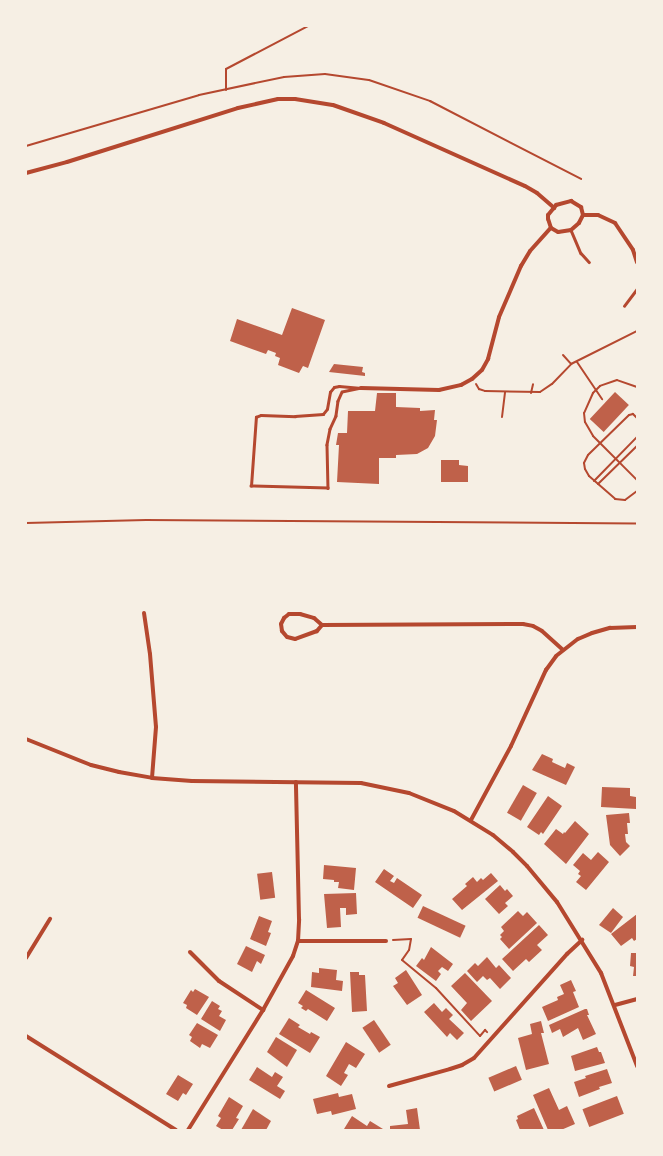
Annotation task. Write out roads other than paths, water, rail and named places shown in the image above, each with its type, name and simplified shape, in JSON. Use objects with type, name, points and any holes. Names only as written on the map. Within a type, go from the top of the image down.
[{"type":"street","points":[[26,173],[66,162],[238,108],[278,99],[295,99],[333,105],[384,123],[525,186],[537,193],[554,208]]},
{"type":"street","points":[[571,201],[581,207],[583,215],[580,223],[571,230],[558,232],[551,228],[548,219],[554,208],[561,202],[571,201]]},
{"type":"street","points":[[583,215],[598,215],[615,223],[635,251],[637,262]]},
{"type":"street","points":[[361,388],[438,390],[461,385],[482,370],[488,359],[499,317],[521,266],[530,252],[551,228]]},
{"type":"street","points":[[144,613],[150,654],[156,727],[152,778]]},
{"type":"street","points":[[322,625],[317,631],[295,639],[287,638],[282,631],[281,624],[284,618],[289,614],[300,614],[314,618],[322,625],[523,624],[533,626],[542,631],[563,650]]},
{"type":"street","points":[[471,820],[508,753],[546,670],[563,650],[578,639],[592,633],[610,628],[637,627]]},
{"type":"street","points":[[26,738],[91,765],[152,778],[192,781],[361,783],[389,788],[429,800],[471,820],[493,835],[527,866],[558,902],[601,973],[637,1066]]},
{"type":"street","points":[[188,1130],[263,1010],[288,967],[298,941],[299,919],[296,782]]},
{"type":"street","points":[[26,958],[50,919]]},
{"type":"street","points":[[389,1086],[462,1065],[474,1058],[494,1038],[567,954],[582,940]]},
{"type":"street","points":[[298,941],[386,941]]},
{"type":"street","points":[[190,952],[219,981],[263,1010]]},
{"type":"street","points":[[615,1006],[637,999]]},
{"type":"street","points":[[26,1036],[176,1130]]},
{"type":"lane","points":[[571,230],[581,253],[589,262]]},
{"type":"lane","points":[[624,306],[637,289]]},
{"type":"lane","points":[[344,386],[361,388],[342,392],[338,401],[336,416],[330,429],[327,445],[328,488],[251,486],[254,423],[256,417],[261,415],[319,415],[327,409],[328,395],[334,387],[344,386]]}]
